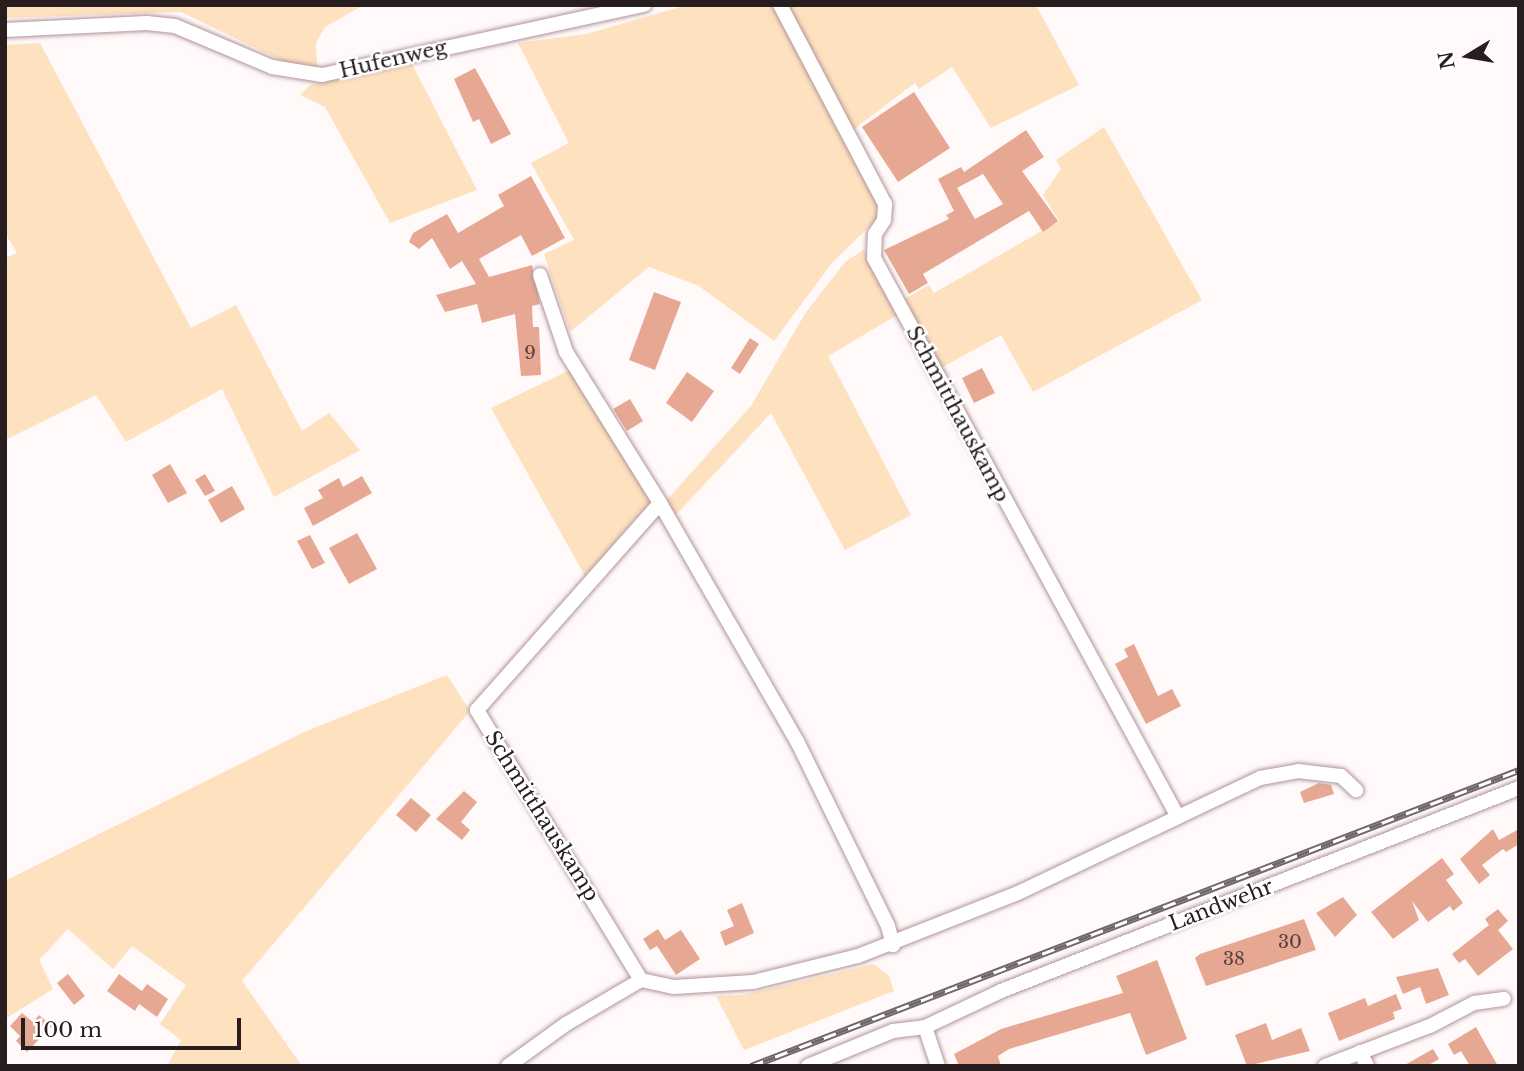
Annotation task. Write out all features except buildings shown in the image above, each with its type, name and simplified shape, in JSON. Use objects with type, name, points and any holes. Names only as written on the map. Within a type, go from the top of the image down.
[{"type":"street","name":"Hufenweg","points":[[5,30],[147,23],[198,33],[272,67],[322,75],[644,5]]},
{"type":"street","name":"Schmitthauskamp","points":[[780,5],[886,205],[884,220],[875,234],[874,258],[1178,817]]},
{"type":"street","points":[[540,275],[566,352],[660,503],[797,741],[888,926],[893,945]]},
{"type":"street","name":"Schmitthauskamp","points":[[641,980],[477,710],[660,503]]},
{"type":"street","points":[[508,1066],[566,1024],[641,980],[674,987],[753,982],[803,972],[893,945],[1031,887],[1260,778],[1298,771],[1341,776],[1356,790]]},
{"type":"street","name":"Landwehr","points":[[808,1066],[893,1031],[925,1027],[1001,991],[1519,788]]},
{"type":"street","points":[[1325,1066],[1430,1026],[1474,1003],[1504,999]]},
{"type":"street","points":[[925,1027],[938,1066]]},
{"type":"street","points":[[848,1051],[852,1066]]},
{"type":"street","points":[[1360,1052],[1367,1066]]},
{"type":"shaded area","points":[[5,5],[362,6],[325,27],[316,43],[317,67],[299,69],[181,12],[5,18]]},
{"type":"shaded area","points":[[687,5],[773,5],[881,207],[879,217],[832,263],[774,341],[699,286],[649,267],[570,332],[544,254],[574,240],[531,163],[569,143],[518,43],[586,34]]},
{"type":"shaded area","points":[[788,5],[1036,5],[1079,85],[991,128],[952,67],[919,89],[915,83],[853,130]]},
{"type":"shaded area","points":[[40,43],[191,328],[236,305],[302,431],[329,413],[360,450],[274,497],[222,389],[126,442],[96,395],[5,440],[5,258],[17,253],[5,233],[5,45]]},
{"type":"shaded area","points":[[412,64],[477,190],[390,223],[325,107],[300,95],[310,85]]},
{"type":"shaded area","points":[[1104,127],[1202,300],[1033,392],[1001,335],[941,368],[904,299],[929,285],[934,293],[1059,221],[1043,195],[1061,169],[1056,160]]},
{"type":"shaded area","points":[[864,250],[899,314],[828,356],[911,515],[845,550],[771,413],[674,517],[665,502],[751,406],[806,312],[846,261]]},
{"type":"shaded area","points":[[572,369],[651,501],[585,576],[491,408]]},
{"type":"shaded area","points":[[447,675],[470,711],[242,981],[302,1066],[167,1066],[181,1040],[160,1024],[186,985],[132,946],[113,969],[68,929],[39,960],[53,989],[5,1019],[5,881],[304,732]]},
{"type":"shaded area","points":[[874,964],[889,976],[894,991],[744,1050],[716,996],[743,995]]},
{"type":"railway","points":[[751,1066],[1519,770]]}]
